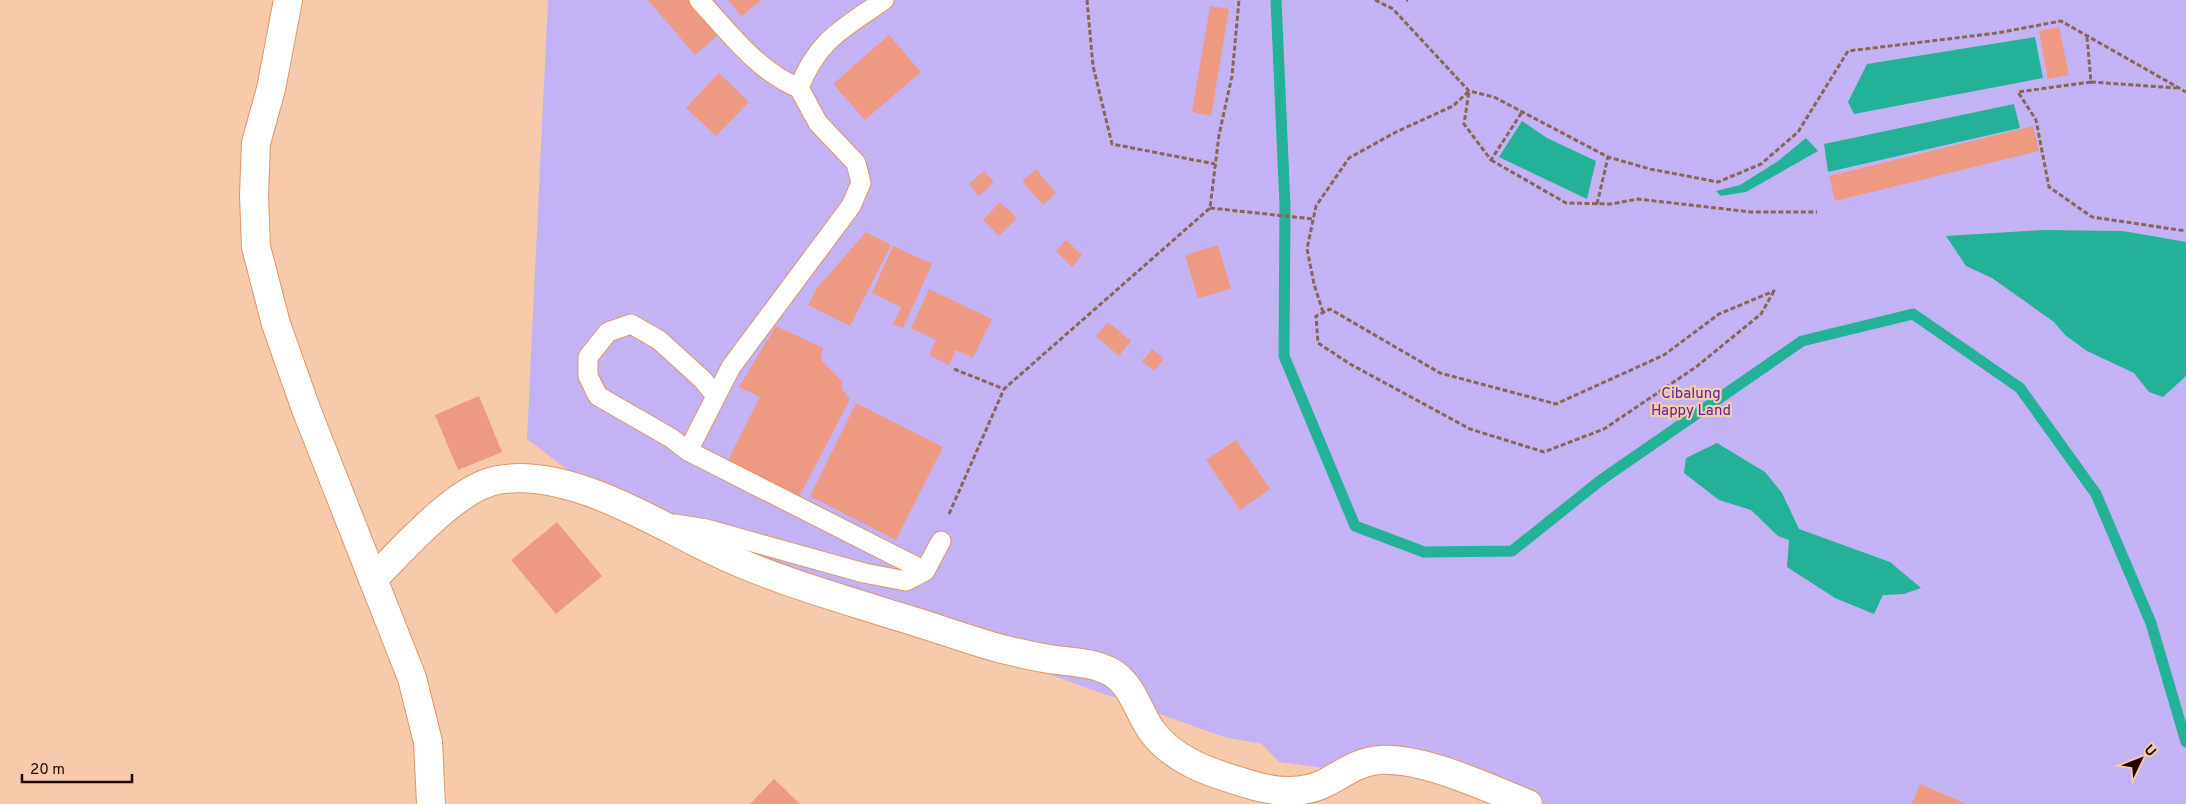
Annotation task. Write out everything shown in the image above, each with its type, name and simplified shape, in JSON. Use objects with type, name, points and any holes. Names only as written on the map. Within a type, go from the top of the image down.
[{"type":"street","points":[[288,0],[271,89],[256,143],[254,195],[256,247],[270,302],[303,401],[372,580],[409,669],[428,742],[431,804]]},
{"type":"street","points":[[372,580],[456,500],[477,487],[496,480],[536,480],[566,485],[596,496],[732,560],[838,598],[999,648],[1104,669],[1121,679],[1153,733],[1168,748],[1204,769],[1248,784],[1272,791],[1307,790],[1324,784],[1364,762],[1394,760],[1443,772],[1528,804]]},
{"type":"lane","points":[[688,451],[731,367],[851,206],[861,183],[856,163],[818,123],[799,88],[781,81],[761,66],[699,0]]},
{"type":"lane","points":[[799,88],[808,66],[827,40],[884,0]]},
{"type":"lane","points":[[716,396],[702,380],[659,340],[631,324],[608,332],[588,357],[588,376],[598,396],[671,438],[688,451],[925,571]]},
{"type":"lane","points":[[651,521],[706,529],[864,573],[906,581],[925,571],[942,541]]},
{"type":"path","points":[[1087,0],[1093,66],[1112,144],[1215,164]]},
{"type":"path","points":[[942,541],[948,516],[1004,389],[1210,208],[1219,135],[1232,76],[1240,0]]},
{"type":"path","points":[[1375,0],[1393,9],[1469,91],[1494,97],[1608,157],[1650,169],[1718,182],[1761,164],[1798,132],[1848,51],[1997,34],[2061,22],[2186,92]]},
{"type":"path","points":[[2087,37],[2092,82]]},
{"type":"path","points":[[2180,89],[2092,82],[2018,92],[2036,120],[2049,187],[2092,217],[2186,231]]},
{"type":"path","points":[[1469,91],[1464,124],[1491,160],[1566,203],[1612,204],[1638,199],[1751,212],[1817,212]]},
{"type":"path","points":[[1324,312],[1314,284],[1307,249],[1316,206],[1349,158],[1396,132],[1453,106],[1469,91]]},
{"type":"path","points":[[1491,160],[1522,112]]},
{"type":"path","points":[[1597,204],[1608,157]]},
{"type":"path","points":[[1210,208],[1313,219]]},
{"type":"path","points":[[1774,291],[1761,314],[1696,367],[1604,429],[1544,452],[1470,429],[1350,364],[1318,343],[1316,316],[1324,312],[1330,309],[1440,373],[1556,404],[1664,355],[1719,314],[1774,291]]},
{"type":"path","points":[[954,369],[1004,389]]},
{"type":"green space","name":"Cibalung Happy Land","points":[[548,0],[2186,0],[2186,804],[1500,804],[1437,778],[1370,774],[1279,762],[1262,744],[1224,737],[931,632],[604,497],[527,439]]},
{"type":"water","points":[[2035,37],[2043,78],[1854,114],[1848,102],[1867,64]]},
{"type":"water","points":[[2014,104],[2020,128],[1828,172],[1824,144]]},
{"type":"water","points":[[1522,121],[1547,138],[1596,161],[1587,199],[1499,157]]},
{"type":"water","points":[[1806,138],[1818,151],[1746,192],[1721,196],[1716,191],[1740,185],[1778,161]]},
{"type":"water","points":[[2044,230],[2123,231],[2186,242],[2186,376],[2163,397],[2149,392],[2134,373],[2087,351],[2065,335],[2054,322],[1992,278],[1966,266],[1946,236]]},
{"type":"water","points":[[1717,443],[1765,472],[1782,493],[1799,529],[1890,562],[1921,588],[1904,594],[1883,595],[1874,614],[1835,598],[1787,567],[1789,540],[1778,536],[1751,510],[1719,500],[1684,473],[1686,458]]},
{"type":"building","points":[[648,0],[689,0],[719,34],[695,55]]},
{"type":"building","points":[[728,0],[762,0],[741,16]]},
{"type":"building","points":[[1210,6],[1229,9],[1211,116],[1192,112]]},
{"type":"building","points":[[2059,27],[2069,75],[2048,79],[2039,31]]},
{"type":"building","points":[[889,35],[921,72],[865,120],[833,84]]},
{"type":"building","points":[[719,73],[749,102],[716,136],[686,108]]},
{"type":"building","points":[[2033,126],[2039,151],[1835,201],[1829,176]]},
{"type":"building","points":[[1036,169],[1056,193],[1043,205],[1022,181]]},
{"type":"building","points":[[984,171],[994,182],[979,196],[969,184]]},
{"type":"building","points":[[1000,202],[1017,218],[999,236],[983,220]]},
{"type":"building","points":[[866,232],[891,245],[850,326],[808,305],[817,288]]},
{"type":"building","points":[[1066,240],[1082,255],[1072,267],[1056,251]]},
{"type":"building","points":[[1218,245],[1231,289],[1198,298],[1185,255]]},
{"type":"building","points":[[893,246],[932,264],[903,328],[893,324],[901,307],[872,293]]},
{"type":"building","points":[[929,289],[992,319],[973,358],[956,350],[949,365],[929,355],[936,340],[911,328]]},
{"type":"building","points":[[1108,322],[1131,341],[1119,356],[1096,336]]},
{"type":"building","points":[[776,326],[823,348],[821,360],[842,381],[842,389],[850,399],[799,497],[726,464],[760,397],[739,387]]},
{"type":"building","points":[[1152,349],[1164,359],[1154,371],[1142,362]]},
{"type":"building","points":[[479,396],[502,452],[458,470],[435,415]]},
{"type":"building","points":[[856,403],[943,447],[896,540],[810,496]]},
{"type":"building","points":[[1236,440],[1270,489],[1240,510],[1206,460]]},
{"type":"building","points":[[557,522],[602,576],[556,614],[511,560]]},
{"type":"building","points":[[774,779],[800,804],[750,804]]},
{"type":"building","points":[[1920,784],[1967,804],[1912,804]]},
{"type":"waterway","points":[[1276,0],[1285,206],[1284,356],[1355,526],[1424,552],[1512,551],[1601,480],[1802,341],[1913,314],[2020,388],[2096,494],[2151,623],[2186,742]]}]
